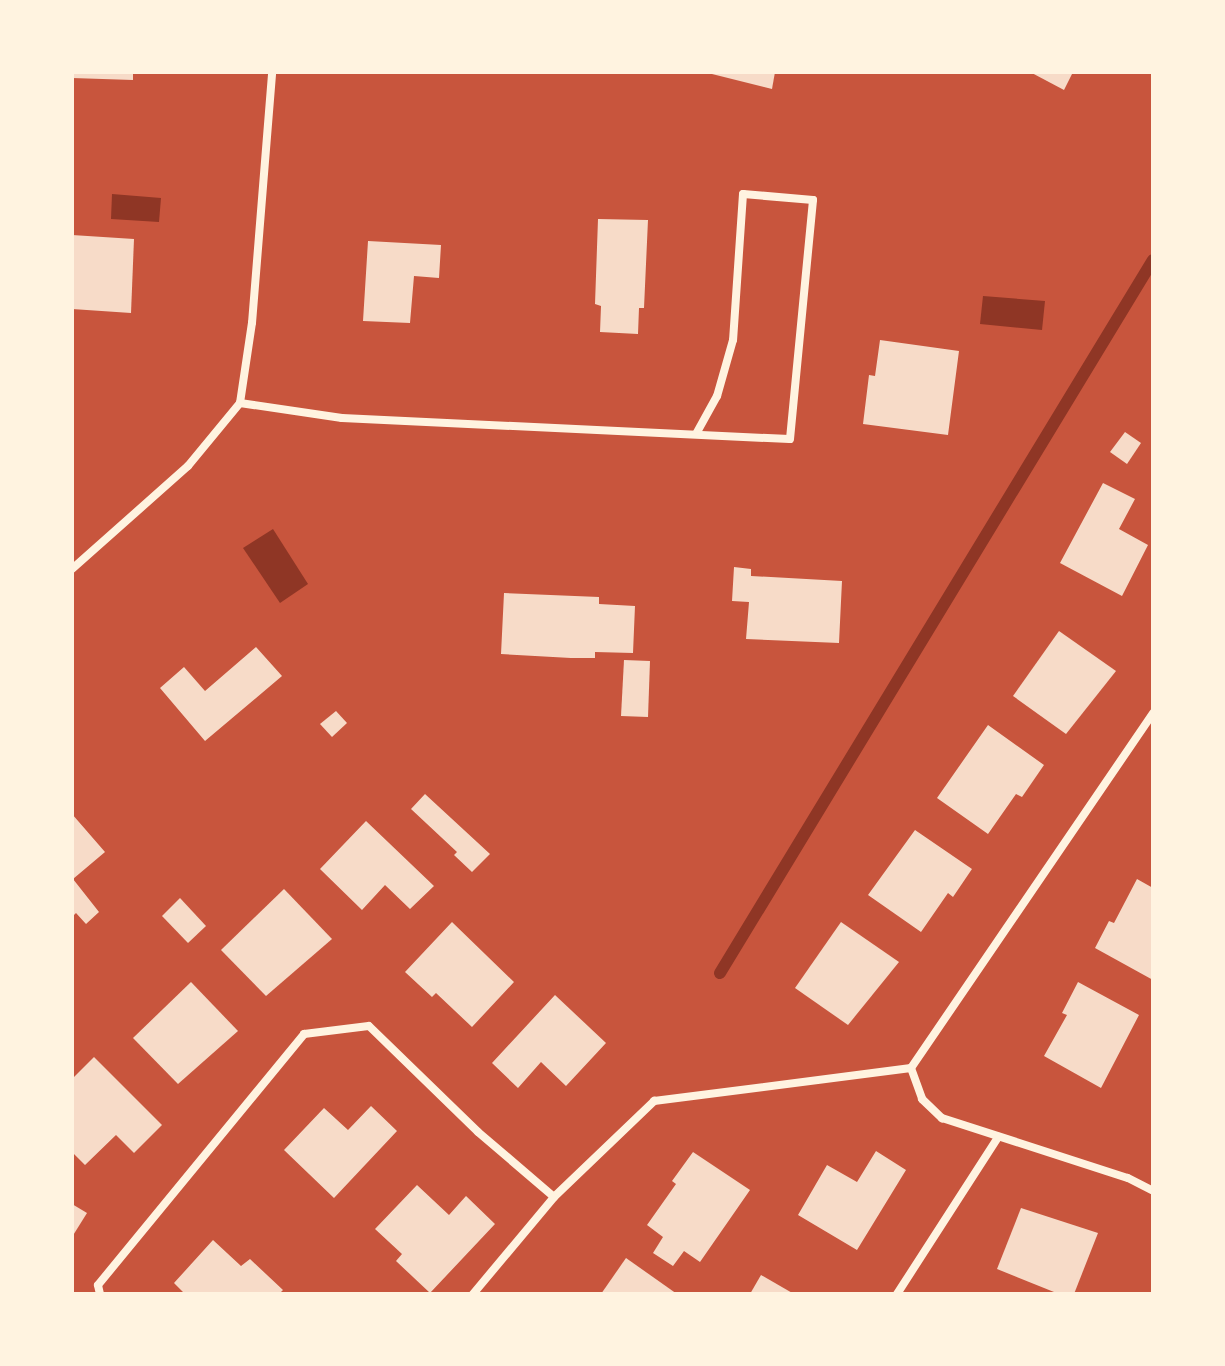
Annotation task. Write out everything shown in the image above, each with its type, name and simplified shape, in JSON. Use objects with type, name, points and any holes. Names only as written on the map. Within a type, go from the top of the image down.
[{"type":"street","points":[[72,569],[188,466],[240,403],[252,323],[272,72]]},
{"type":"street","points":[[240,403],[342,418],[790,439],[813,200],[743,194],[733,340],[717,396],[696,434]]},
{"type":"street","points":[[473,1294],[554,1197],[654,1101],[911,1068],[1153,713]]},
{"type":"street","points":[[100,1294],[98,1285],[304,1034],[369,1026],[478,1132],[554,1197]]},
{"type":"street","points":[[911,1068],[922,1099],[942,1118],[1128,1178],[1153,1191]]},
{"type":"street","points":[[897,1294],[998,1137]]},
{"type":"shaded area","points":[[112,194],[161,198],[159,222],[111,219]]},
{"type":"shaded area","points":[[983,296],[1045,301],[1042,330],[980,324]]},
{"type":"shaded area","points":[[273,529],[308,584],[280,603],[243,548]]},
{"type":"building","points":[[72,72],[133,72],[133,80],[72,78]]},
{"type":"building","points":[[704,72],[775,72],[772,89]]},
{"type":"building","points":[[1030,72],[1073,72],[1064,90]]},
{"type":"building","points":[[598,219],[648,220],[644,308],[639,308],[638,334],[600,332],[601,306],[595,304]]},
{"type":"building","points":[[72,235],[134,239],[131,313],[72,309]]},
{"type":"building","points":[[368,241],[441,245],[439,278],[414,276],[410,323],[363,321]]},
{"type":"building","points":[[880,340],[959,351],[948,435],[863,424],[869,375],[875,376]]},
{"type":"building","points":[[1125,432],[1141,443],[1127,464],[1110,452]]},
{"type":"building","points":[[1103,483],[1135,499],[1119,529],[1148,545],[1122,596],[1060,563]]},
{"type":"building","points":[[734,567],[751,569],[751,576],[842,581],[839,643],[746,639],[749,602],[732,601]]},
{"type":"building","points":[[504,593],[599,597],[599,604],[635,606],[633,653],[595,652],[595,658],[501,654]]},
{"type":"building","points":[[1059,631],[1116,671],[1066,734],[1013,696]]},
{"type":"building","points":[[256,647],[282,676],[205,741],[160,688],[184,667],[205,691]]},
{"type":"building","points":[[624,660],[650,661],[648,717],[621,716]]},
{"type":"building","points":[[336,711],[347,723],[332,737],[320,724]]},
{"type":"building","points":[[988,725],[1044,765],[1022,797],[1016,794],[988,834],[937,798]]},
{"type":"building","points":[[425,794],[490,854],[472,872],[454,855],[457,852],[411,809]]},
{"type":"building","points":[[72,814],[105,852],[73,879],[99,912],[86,924],[76,913],[72,917]]},
{"type":"building","points":[[366,821],[434,886],[410,909],[385,885],[362,910],[320,869]]},
{"type":"building","points":[[915,830],[972,869],[953,897],[948,893],[921,932],[868,895]]},
{"type":"building","points":[[1137,879],[1153,888],[1153,980],[1095,948],[1109,921],[1114,923]]},
{"type":"building","points":[[284,889],[332,939],[266,996],[221,950]]},
{"type":"building","points":[[180,898],[206,926],[188,943],[162,916]]},
{"type":"building","points":[[452,922],[514,982],[472,1027],[436,993],[432,997],[405,972]]},
{"type":"building","points":[[841,922],[899,962],[848,1025],[795,988]]},
{"type":"building","points":[[191,982],[238,1031],[178,1084],[133,1038]]},
{"type":"building","points":[[1078,982],[1139,1015],[1101,1088],[1044,1056],[1067,1015],[1062,1013]]},
{"type":"building","points":[[555,995],[606,1043],[566,1086],[541,1062],[518,1088],[492,1063]]},
{"type":"building","points":[[94,1057],[162,1125],[134,1153],[116,1135],[85,1165],[72,1152],[72,1079]]},
{"type":"building","points":[[371,1106],[397,1131],[334,1198],[284,1150],[324,1108],[348,1130]]},
{"type":"building","points":[[876,1151],[906,1170],[857,1250],[798,1215],[827,1165],[857,1182]]},
{"type":"building","points":[[693,1152],[750,1190],[700,1262],[684,1251],[673,1266],[653,1253],[663,1237],[647,1225],[676,1184],[672,1181]]},
{"type":"building","points":[[417,1185],[449,1215],[466,1196],[495,1224],[430,1293],[396,1261],[402,1254],[375,1229]]},
{"type":"building","points":[[72,1204],[87,1213],[72,1237]]},
{"type":"building","points":[[1021,1208],[1098,1233],[1074,1294],[1059,1294],[997,1269]]},
{"type":"building","points":[[213,1240],[241,1266],[250,1259],[283,1290],[279,1294],[185,1294],[174,1283]]},
{"type":"building","points":[[626,1258],[677,1294],[601,1294]]},
{"type":"building","points":[[761,1275],[794,1294],[750,1294]]},
{"type":"waterway","points":[[720,973],[1153,260]]}]
